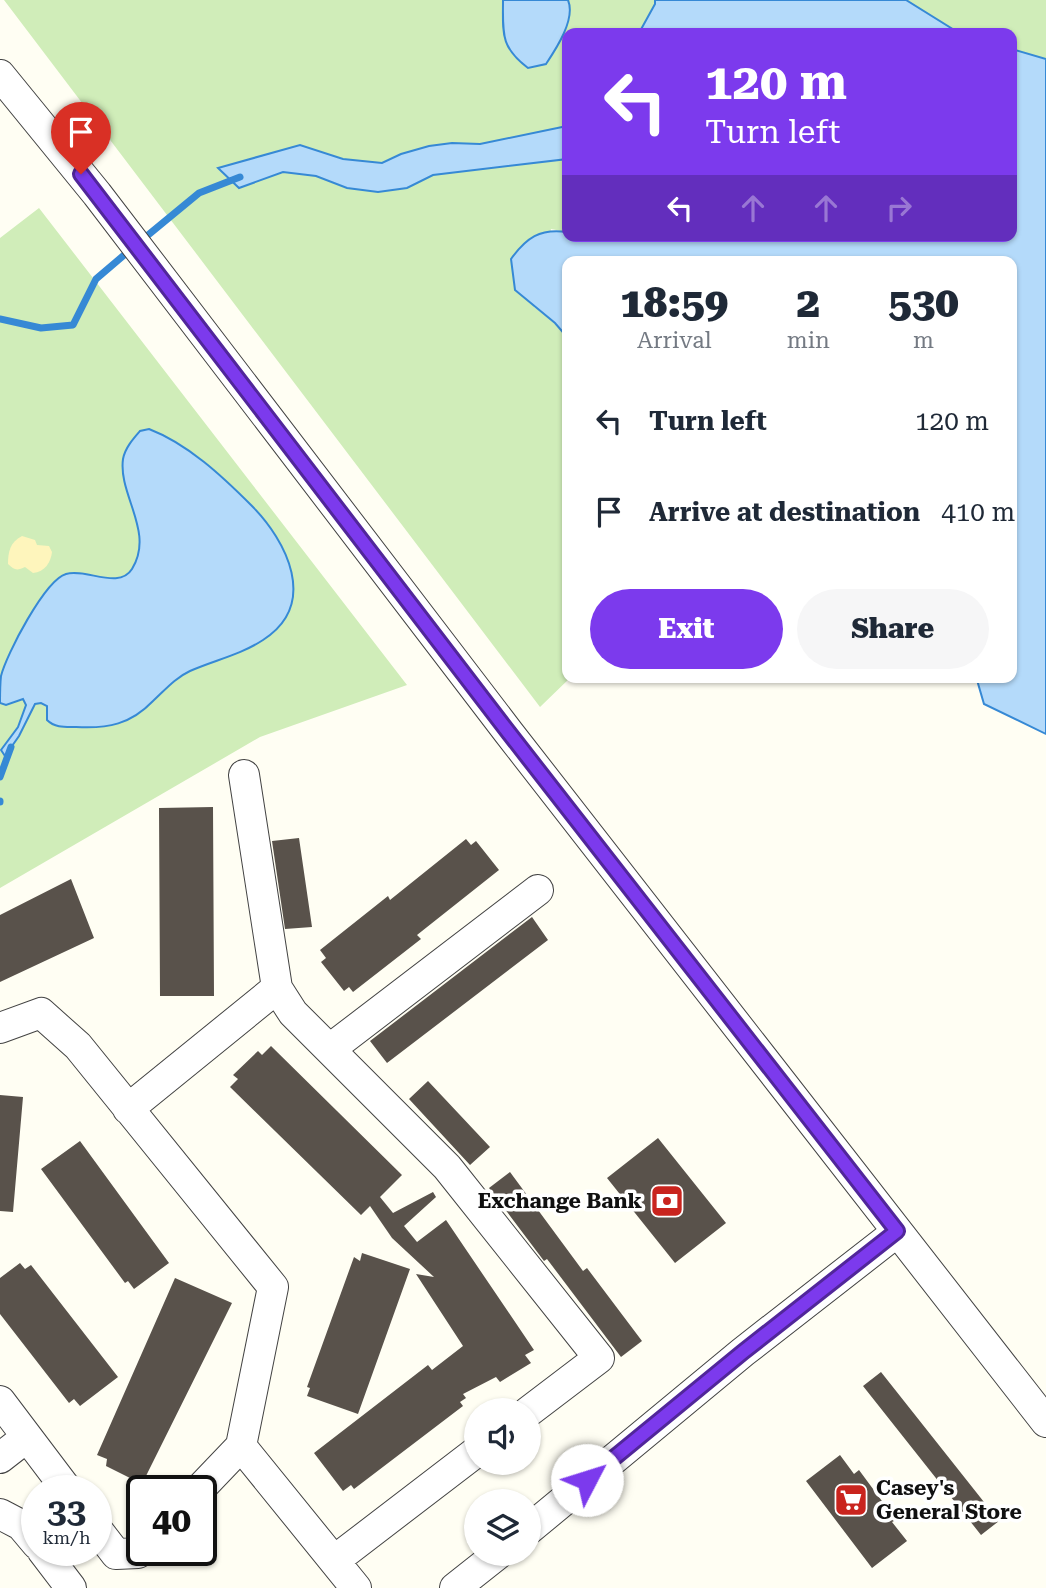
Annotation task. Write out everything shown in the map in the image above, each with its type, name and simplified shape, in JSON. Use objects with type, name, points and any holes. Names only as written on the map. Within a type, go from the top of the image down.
[{"type":"street","points":[[0,75],[97,194],[500,722],[1046,1422]]},
{"type":"street","points":[[244,775],[277,988],[293,1013],[447,1167],[598,1358],[541,1402]]},
{"type":"street","points":[[330,1049],[538,890]]},
{"type":"street","points":[[128,1109],[277,988]]},
{"type":"street","points":[[0,1028],[41,1013],[78,1046],[273,1287],[241,1446],[213,1475]]},
{"type":"street","points":[[541,1519],[743,1352],[897,1231]]},
{"type":"street","points":[[0,1401],[56,1475]]},
{"type":"street","points":[[0,1458],[27,1437]]},
{"type":"street","points":[[241,1446],[356,1588]]},
{"type":"street","points":[[335,1560],[464,1461]]},
{"type":"street","points":[[0,1514],[21,1525]]},
{"type":"street","points":[[54,1566],[71,1588]]},
{"type":"street","points":[[455,1588],[483,1566]]},
{"type":"green space","points":[[4,0],[503,0],[503,22],[546,64],[562,35],[562,127],[480,144],[452,143],[401,154],[382,163],[343,159],[300,145],[218,168],[239,188],[283,172],[316,176],[347,188],[407,188],[433,175],[562,160],[562,231],[551,229],[534,307],[562,331],[562,683],[565,683],[540,707]]},
{"type":"green space","points":[[568,0],[655,0],[642,28],[565,28],[570,8]]},
{"type":"green space","points":[[906,0],[1046,0],[1046,59],[1017,50],[1017,28],[951,28]]},
{"type":"green space","points":[[39,208],[407,685],[260,737],[0,888],[0,238]]},
{"type":"sand","points":[[22,536],[35,540],[37,545],[49,546],[52,552],[50,559],[41,571],[33,573],[25,567],[16,569],[8,564],[10,548]]},
{"type":"water","points":[[503,0],[568,0],[570,8],[567,25],[562,28],[562,36],[546,64],[528,68],[512,53],[504,30]]},
{"type":"water","points":[[655,0],[906,0],[951,28],[642,28]]},
{"type":"water","points":[[1017,50],[1046,59],[1046,734],[984,704],[978,683],[1017,683],[1017,256],[562,256],[562,331],[515,290],[511,259],[522,245],[534,236],[562,232],[562,242],[1017,242]]},
{"type":"water","points":[[562,127],[562,160],[433,175],[407,188],[378,192],[347,188],[316,176],[283,172],[239,188],[218,168],[300,145],[343,159],[382,163],[429,146],[480,144]]},
{"type":"water","points":[[149,429],[177,443],[204,462],[264,520],[276,536],[292,572],[290,609],[280,625],[263,640],[185,674],[170,684],[145,709],[127,720],[98,727],[57,726],[47,720],[47,706],[35,704],[19,736],[5,756],[1,750],[18,727],[26,705],[23,699],[6,705],[0,703],[1,676],[18,636],[38,603],[57,579],[66,574],[119,578],[132,569],[140,541],[123,473],[123,459],[127,447],[137,434]]},
{"type":"building","points":[[213,807],[214,996],[160,996],[159,808]]},
{"type":"building","points":[[299,838],[312,927],[285,929],[272,841]]},
{"type":"building","points":[[466,839],[471,845],[476,841],[499,870],[417,935],[421,939],[353,992],[349,987],[344,991],[321,962],[326,958],[320,950],[388,896],[390,900]]},
{"type":"building","points":[[71,879],[94,938],[0,982],[0,915]]},
{"type":"building","points":[[532,917],[548,940],[387,1063],[370,1041]]},
{"type":"building","points":[[271,1046],[402,1175],[380,1197],[393,1213],[433,1192],[436,1197],[404,1226],[417,1242],[446,1220],[534,1350],[525,1355],[531,1363],[500,1382],[496,1377],[463,1394],[466,1398],[460,1402],[463,1406],[354,1489],[351,1485],[343,1491],[314,1453],[428,1365],[432,1370],[463,1346],[416,1274],[434,1277],[392,1238],[370,1206],[361,1215],[230,1087],[238,1079],[233,1075],[258,1051],[262,1055]]},
{"type":"building","points":[[428,1081],[490,1147],[470,1165],[409,1099]]},
{"type":"building","points":[[0,1095],[23,1097],[13,1212],[0,1211]]},
{"type":"building","name":"Exchange Bank","points":[[658,1138],[726,1223],[675,1263],[607,1178]]},
{"type":"building","points":[[80,1141],[169,1263],[134,1289],[128,1281],[125,1283],[41,1169]]},
{"type":"building","points":[[510,1172],[583,1271],[587,1268],[642,1341],[621,1357],[489,1188]]},
{"type":"building","points":[[362,1253],[410,1269],[358,1414],[307,1396],[310,1388],[307,1387],[354,1257],[360,1261]]},
{"type":"building","points":[[20,1263],[25,1269],[31,1265],[118,1377],[80,1406],[74,1399],[69,1403],[0,1314],[0,1278]]},
{"type":"building","points":[[175,1278],[232,1303],[146,1475],[126,1476],[106,1466],[107,1459],[97,1455]]},
{"type":"building","points":[[881,1372],[999,1521],[981,1535],[863,1386]]},
{"type":"building","name":"Casey's General Store","points":[[840,1455],[854,1474],[859,1470],[896,1520],[892,1522],[907,1541],[872,1568],[806,1481]]},
{"type":"waterway","points":[[142,240],[199,193],[240,177]]},
{"type":"waterway","points":[[0,319],[41,328],[73,325],[96,279],[130,250]]},
{"type":"waterway","points":[[0,777],[11,747]]},
{"type":"place","name":"Exchange Bank","points":[[667,1201]]},
{"type":"place","name":"Casey's General Store","points":[[851,1500]]},
{"type":"route","points":[[81,174],[509,733],[897,1231],[743,1352],[587,1480]]}]
